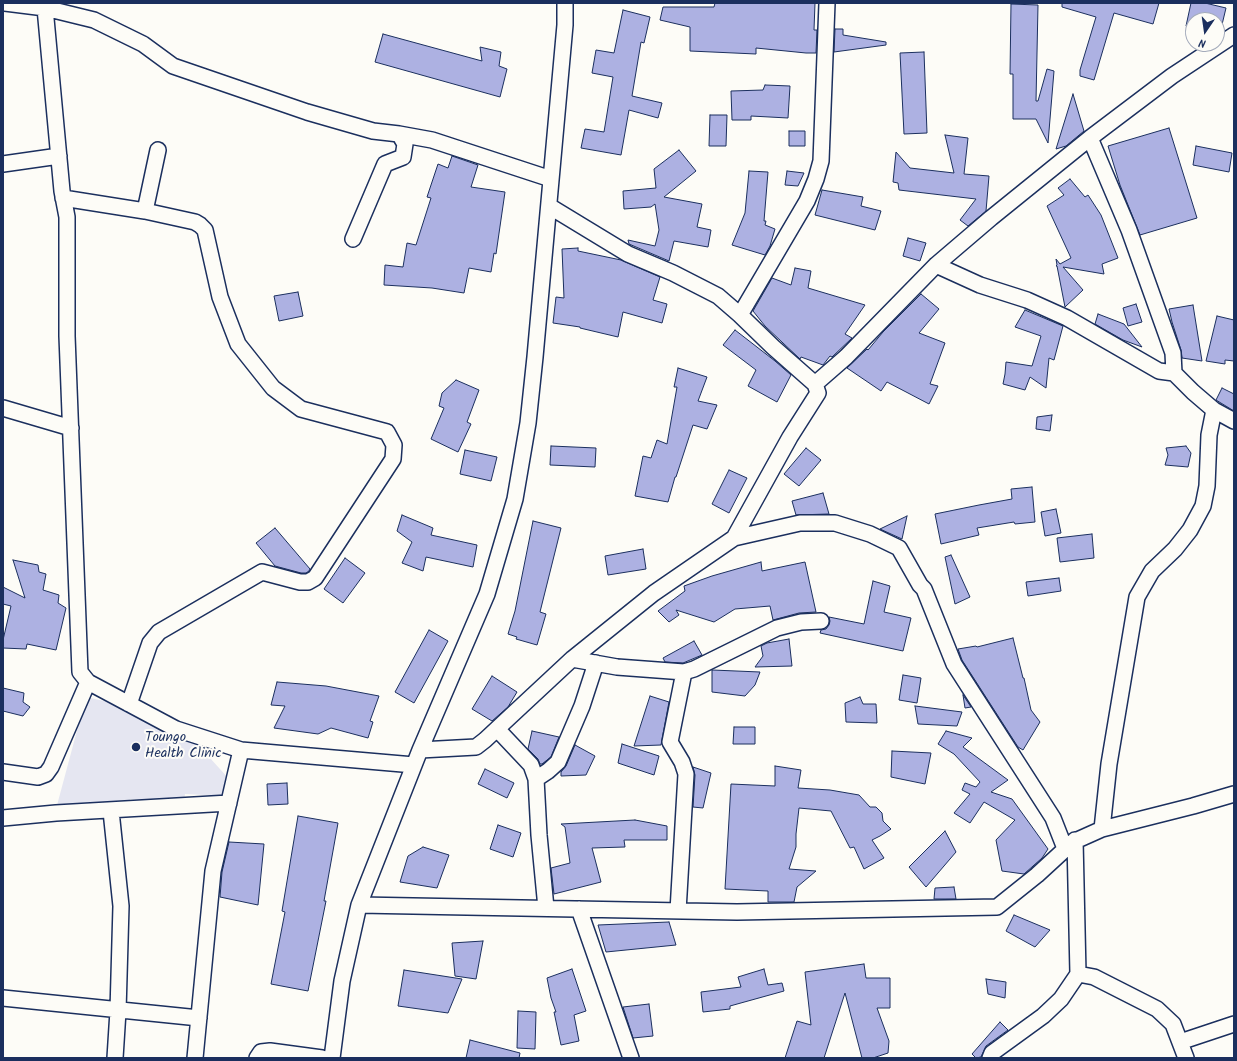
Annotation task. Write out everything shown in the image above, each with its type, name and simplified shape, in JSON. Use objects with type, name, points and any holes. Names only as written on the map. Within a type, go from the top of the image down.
[{"type":"street","points":[[6,3],[45,8],[94,20],[143,44],[173,66],[307,112],[373,131],[432,140],[551,179]]},
{"type":"street","points":[[332,1058],[342,981],[359,906],[420,750],[486,594],[515,499],[528,422],[565,25],[565,3]]},
{"type":"street","points":[[740,315],[807,201],[816,179],[821,161],[827,3]]},
{"type":"street","points":[[45,8],[63,198],[67,217],[67,336],[80,672],[88,682],[176,729],[241,750],[414,765]]},
{"type":"street","points":[[815,384],[846,357],[936,265],[1090,138],[1172,76],[1234,35]]},
{"type":"street","points":[[353,238],[385,164],[403,157],[405,144],[398,134]]},
{"type":"street","points":[[1090,138],[1129,230],[1172,353],[1174,373]]},
{"type":"street","points":[[145,211],[158,150]]},
{"type":"street","points":[[3,164],[60,156]]},
{"type":"street","points":[[63,198],[145,211],[195,222],[200,225],[204,230],[220,297],[238,344],[273,388],[300,409],[387,432],[394,445],[392,460],[315,578],[308,582],[300,582],[262,572],[159,632],[150,643],[128,704]]},
{"type":"street","points":[[549,206],[628,254],[673,273],[718,296],[815,384],[818,393],[790,437],[734,538]]},
{"type":"street","points":[[936,265],[980,285],[1027,300],[1061,315],[1159,371],[1174,373],[1214,410],[1234,421]]},
{"type":"street","points":[[3,408],[71,428]]},
{"type":"street","points":[[1102,829],[1109,764],[1137,597],[1152,571],[1175,549],[1190,530],[1203,506],[1206,486],[1209,435],[1214,410]]},
{"type":"street","points":[[420,750],[476,747],[572,659],[654,593],[734,538],[800,523],[835,523],[870,534],[899,548],[920,585],[924,589],[954,664],[1053,818],[1064,846],[1074,840],[1102,829],[1234,794]]},
{"type":"street","points":[[572,659],[617,667],[684,672],[694,669],[777,628],[801,622],[821,621]]},
{"type":"street","points":[[536,779],[558,762],[582,706],[596,663]]},
{"type":"street","points":[[678,911],[686,774],[682,762],[670,742],[684,672]]},
{"type":"street","points":[[3,772],[38,777],[46,774],[51,767],[88,682]]},
{"type":"street","points":[[497,729],[526,761],[531,764],[536,779],[539,835],[546,908]]},
{"type":"street","points":[[195,1058],[213,871],[241,750]]},
{"type":"street","points":[[3,818],[56,813],[229,803]]},
{"type":"street","points":[[111,811],[121,906],[115,1058]]},
{"type":"street","points":[[359,906],[737,912],[997,907],[1037,875],[1074,840]]},
{"type":"street","points":[[990,1058],[992,1053],[1043,1016],[1060,999],[1078,974],[1074,840]]},
{"type":"street","points":[[579,909],[631,1058]]},
{"type":"street","points":[[1078,974],[1094,977],[1158,1009],[1173,1024],[1186,1058]]},
{"type":"street","points":[[3,998],[118,1011],[199,1018]]},
{"type":"street","points":[[1180,1042],[1234,1024]]},
{"type":"street","points":[[257,1058],[261,1052],[270,1051],[322,1058]]},
{"type":"shaded area","name":"Toungo Health Clinic","points":[[86,697],[172,716],[229,779],[225,796],[185,794],[184,802],[130,799],[128,805],[56,809]]},
{"type":"building","points":[[715,3],[815,3],[814,30],[817,30],[816,53],[756,48],[756,54],[690,51],[690,27],[660,20],[663,7],[714,7]]},
{"type":"building","points":[[1062,3],[1159,3],[1153,24],[1114,13],[1094,80],[1080,76],[1080,70],[1096,17],[1062,7]]},
{"type":"building","points":[[1191,3],[1205,3],[1226,8],[1225,12],[1189,12]]},
{"type":"building","points":[[1011,4],[1038,5],[1036,101],[1038,101],[1047,69],[1054,71],[1048,143],[1036,119],[1013,119],[1013,74],[1010,74]]},
{"type":"building","points":[[623,10],[650,17],[644,43],[641,42],[632,96],[662,103],[658,118],[629,110],[621,155],[581,148],[585,129],[604,132],[613,77],[592,73],[596,50],[614,53]]},
{"type":"building","points":[[835,29],[843,29],[843,35],[886,42],[886,45],[834,52]]},
{"type":"building","points":[[383,34],[482,61],[480,47],[501,52],[499,66],[507,69],[500,97],[375,62]]},
{"type":"building","points":[[924,52],[927,133],[904,134],[900,53]]},
{"type":"building","points":[[765,85],[790,86],[788,118],[751,116],[751,120],[732,120],[731,91],[763,90]]},
{"type":"building","points":[[1073,94],[1084,131],[1066,146],[1056,149]]},
{"type":"building","points":[[710,115],[727,115],[726,146],[709,146]]},
{"type":"building","points":[[1169,128],[1197,218],[1140,235],[1120,185],[1108,146]]},
{"type":"building","points":[[789,131],[805,131],[805,146],[789,146]]},
{"type":"building","points":[[945,135],[968,138],[964,174],[989,176],[986,211],[968,226],[960,220],[976,199],[899,190],[898,183],[893,182],[896,152],[910,168],[954,173]]},
{"type":"building","points":[[1196,146],[1232,153],[1229,172],[1193,165]]},
{"type":"building","points":[[679,150],[696,171],[664,197],[702,204],[697,227],[711,230],[708,247],[674,241],[669,261],[629,244],[628,240],[655,246],[659,230],[655,204],[651,207],[624,209],[623,191],[656,188],[654,169]]},
{"type":"building","points":[[452,156],[478,165],[471,187],[505,192],[496,254],[494,253],[491,272],[469,268],[464,293],[432,288],[384,285],[385,265],[403,267],[407,243],[416,245],[431,198],[427,197],[438,164],[448,168]]},
{"type":"building","points":[[749,171],[768,172],[764,221],[766,221],[765,225],[775,229],[770,246],[765,255],[732,245],[745,213]]},
{"type":"building","points":[[787,171],[804,173],[798,186],[785,185]]},
{"type":"building","points":[[1070,179],[1085,197],[1088,195],[1101,215],[1118,258],[1102,264],[1104,274],[1063,267],[1083,290],[1065,307],[1056,266],[1056,259],[1060,264],[1071,258],[1047,206],[1064,195],[1058,188]]},
{"type":"building","points":[[822,190],[863,197],[861,206],[881,211],[875,230],[815,215]]},
{"type":"building","points":[[908,238],[926,243],[920,261],[903,256]]},
{"type":"building","points":[[578,248],[578,251],[621,260],[660,277],[653,300],[667,304],[662,323],[623,312],[618,337],[580,327],[553,323],[556,297],[564,298],[562,249]]},
{"type":"building","points":[[795,268],[811,271],[808,288],[865,305],[845,334],[852,338],[832,357],[830,356],[823,365],[801,357],[800,359],[765,326],[753,311],[772,278],[791,285]]},
{"type":"building","points":[[298,292],[303,316],[279,321],[274,296]]},
{"type":"building","points":[[921,294],[939,309],[919,333],[945,343],[930,384],[938,386],[929,404],[887,382],[881,391],[847,368],[867,349],[868,350],[883,332]]},
{"type":"building","points":[[1136,304],[1142,322],[1128,326],[1123,308]]},
{"type":"building","points":[[1193,305],[1202,361],[1182,358],[1169,309]]},
{"type":"building","points":[[1025,310],[1063,326],[1054,360],[1049,358],[1046,388],[1030,377],[1025,390],[1003,384],[1006,362],[1032,366],[1041,336],[1015,327]]},
{"type":"building","points":[[1098,314],[1124,324],[1142,347],[1123,340],[1095,324]]},
{"type":"building","points":[[1217,316],[1234,320],[1234,361],[1225,360],[1225,364],[1206,361]]},
{"type":"building","points":[[735,330],[791,375],[777,402],[748,386],[756,370],[723,345]]},
{"type":"building","points":[[678,368],[707,377],[698,401],[717,405],[707,429],[693,425],[668,502],[635,496],[643,456],[651,458],[657,440],[667,444],[677,387],[674,387]]},
{"type":"building","points":[[456,380],[479,390],[467,422],[471,424],[458,452],[431,439],[444,408],[439,406],[442,393]]},
{"type":"building","points":[[1222,388],[1234,394],[1234,411],[1216,400]]},
{"type":"building","points":[[1052,415],[1050,431],[1036,429],[1037,417]]},
{"type":"building","points":[[551,446],[596,448],[595,467],[550,465]]},
{"type":"building","points":[[1186,446],[1191,453],[1188,467],[1165,465],[1168,455],[1166,448]]},
{"type":"building","points":[[806,448],[821,460],[799,486],[784,474]]},
{"type":"building","points":[[465,450],[497,457],[491,481],[460,474]]},
{"type":"building","points":[[729,470],[747,478],[729,513],[712,504]]},
{"type":"building","points":[[1032,487],[1035,522],[1015,524],[1014,522],[977,528],[979,535],[941,544],[935,514],[1012,499],[1011,489]]},
{"type":"building","points":[[823,493],[829,514],[796,515],[792,501]]},
{"type":"building","points":[[1056,509],[1061,533],[1045,536],[1041,512]]},
{"type":"building","points":[[402,515],[433,528],[431,535],[477,545],[473,567],[426,557],[423,571],[402,563],[412,542],[397,531]]},
{"type":"building","points":[[907,516],[902,539],[880,529]]},
{"type":"building","points":[[533,521],[561,528],[540,612],[546,614],[537,645],[516,639],[517,637],[508,634],[515,611]]},
{"type":"building","points":[[275,528],[310,569],[309,571],[306,573],[301,573],[275,566],[256,543]]},
{"type":"building","points":[[1092,534],[1094,558],[1060,562],[1057,538]]},
{"type":"building","points":[[643,549],[646,569],[608,575],[605,556]]},
{"type":"building","points":[[951,555],[970,597],[955,604],[945,557]]},
{"type":"building","points":[[345,558],[365,573],[343,603],[324,589]]},
{"type":"building","points":[[13,560],[38,565],[39,572],[46,574],[43,590],[59,595],[58,603],[66,608],[56,650],[27,644],[26,649],[3,648],[3,640],[11,606],[3,604],[3,587],[25,598]]},
{"type":"building","points":[[761,562],[762,571],[805,562],[816,612],[799,613],[773,620],[770,606],[735,609],[714,622],[676,610],[679,615],[669,622],[658,611],[685,591],[684,586],[712,576]]},
{"type":"building","points":[[1059,578],[1061,591],[1028,596],[1026,582]]},
{"type":"building","points":[[873,581],[890,586],[884,612],[911,618],[903,651],[820,633],[821,630],[826,629],[829,625],[829,617],[864,624]]},
{"type":"building","points":[[429,630],[448,641],[414,703],[395,692]]},
{"type":"building","points":[[1013,638],[1031,710],[1040,722],[1023,750],[1018,747],[962,660],[958,649],[977,647]]},
{"type":"building","points":[[789,639],[792,666],[755,667],[763,656],[761,646],[767,643]]},
{"type":"building","points":[[694,641],[702,655],[683,663],[665,662],[663,658]]},
{"type":"building","points":[[712,670],[760,672],[755,685],[745,696],[712,692]]},
{"type":"building","points":[[903,675],[921,678],[917,703],[899,700]]},
{"type":"building","points":[[492,676],[517,692],[508,707],[492,721],[472,709]]},
{"type":"building","points":[[277,682],[326,686],[379,696],[370,721],[373,722],[368,738],[331,728],[318,734],[274,728],[285,706],[271,705]]},
{"type":"building","points":[[3,688],[24,693],[23,702],[30,707],[23,716],[3,711]]},
{"type":"building","points":[[963,695],[971,707],[965,708]]},
{"type":"building","points":[[650,696],[669,702],[661,745],[634,746]]},
{"type":"building","points":[[860,697],[863,704],[876,704],[877,723],[846,722],[845,703]]},
{"type":"building","points":[[915,706],[962,712],[957,726],[918,724]]},
{"type":"building","points":[[734,727],[755,727],[755,744],[733,744]]},
{"type":"building","points":[[532,731],[559,737],[551,757],[542,764],[540,764],[538,759],[528,749]]},
{"type":"building","points":[[946,731],[972,738],[963,747],[1008,780],[991,792],[1012,799],[1048,849],[1042,858],[1024,874],[1002,871],[996,840],[1015,820],[984,802],[970,823],[954,813],[970,794],[962,790],[965,783],[976,787],[980,782],[954,754],[938,744]]},
{"type":"building","points":[[622,744],[659,756],[654,775],[618,763]]},
{"type":"building","points":[[575,745],[595,756],[586,775],[561,776],[561,772],[566,766]]},
{"type":"building","points":[[892,751],[931,753],[925,784],[891,777]]},
{"type":"building","points":[[775,766],[801,770],[798,788],[830,790],[859,795],[870,807],[876,807],[882,813],[883,821],[891,829],[872,840],[884,858],[864,869],[854,847],[850,848],[831,811],[799,808],[796,847],[789,869],[816,871],[797,887],[794,902],[768,902],[768,891],[725,889],[731,784],[775,786]]},
{"type":"building","points":[[693,767],[711,773],[703,808],[693,807],[695,775]]},
{"type":"building","points":[[485,769],[514,783],[507,798],[478,784]]},
{"type":"building","points":[[287,783],[288,804],[268,805],[267,784]]},
{"type":"building","points":[[298,816],[338,823],[324,901],[326,901],[308,991],[271,984],[285,912],[282,911]]},
{"type":"building","points":[[635,820],[667,826],[667,840],[624,840],[625,847],[592,848],[601,882],[554,894],[551,868],[570,863],[565,827],[561,824]]},
{"type":"building","points":[[498,825],[521,833],[513,857],[490,849]]},
{"type":"building","points":[[945,831],[956,852],[926,887],[909,867]]},
{"type":"building","points":[[229,842],[264,844],[258,905],[220,897],[222,872]]},
{"type":"building","points":[[423,847],[449,855],[437,888],[400,882],[408,856]]},
{"type":"building","points":[[954,887],[956,899],[934,899],[935,888]]},
{"type":"building","points":[[1014,915],[1050,930],[1035,947],[1006,931]]},
{"type":"building","points":[[669,922],[676,945],[606,952],[598,925]]},
{"type":"building","points":[[483,941],[476,979],[455,976],[452,943]]},
{"type":"building","points":[[864,964],[866,978],[890,978],[890,1008],[877,1008],[889,1041],[888,1053],[873,1058],[862,1058],[845,993],[824,1058],[785,1058],[797,1021],[811,1025],[805,972]]},
{"type":"building","points":[[572,969],[586,1011],[574,1015],[579,1041],[561,1045],[554,1012],[556,1012],[551,998],[547,978]]},
{"type":"building","points":[[764,969],[768,985],[782,983],[784,991],[730,1006],[730,1009],[703,1012],[701,992],[741,987],[738,977]]},
{"type":"building","points":[[404,970],[462,979],[448,1013],[398,1006]]},
{"type":"building","points":[[986,979],[1006,982],[1005,998],[988,994]]},
{"type":"building","points":[[649,1004],[653,1036],[633,1038],[623,1007]]},
{"type":"building","points":[[518,1011],[536,1012],[535,1049],[517,1048]]},
{"type":"building","points":[[1000,1022],[1008,1030],[986,1046],[981,1057],[976,1058],[972,1054]]},
{"type":"building","points":[[470,1040],[520,1053],[519,1058],[466,1058]]},
{"type":"place","name":"Toungo Health Clinic","points":[[136,747]]}]
